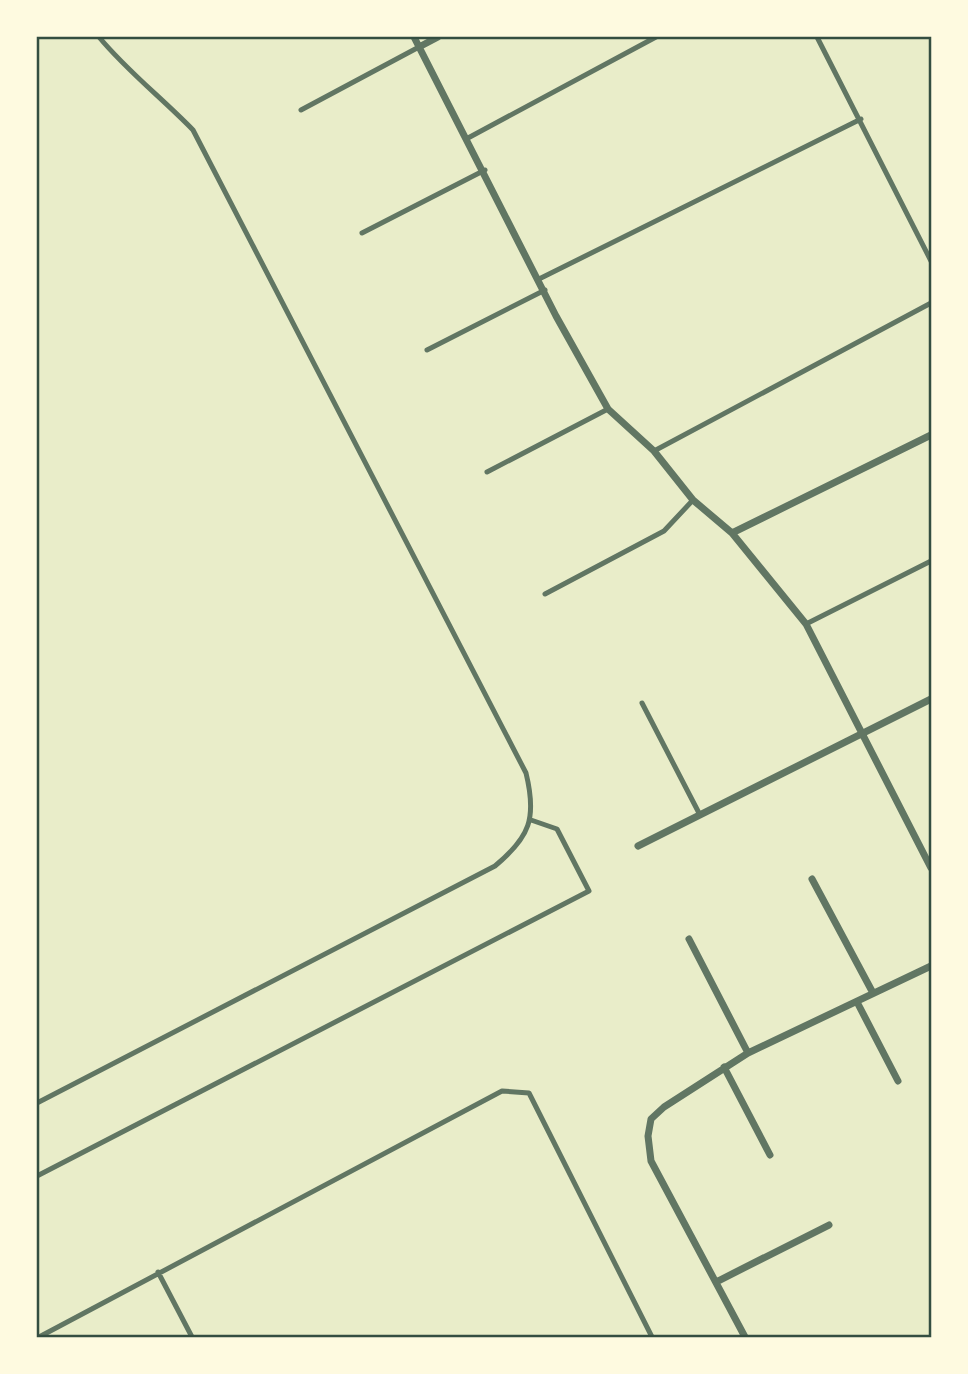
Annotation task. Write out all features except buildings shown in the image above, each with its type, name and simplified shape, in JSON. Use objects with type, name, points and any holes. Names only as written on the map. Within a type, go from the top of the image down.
[{"type":"street","points":[[414,37],[608,409],[654,451],[693,500],[732,533],[806,624],[931,868]]},
{"type":"street","points":[[419,47],[438,37]]},
{"type":"street","points":[[732,533],[931,435]]},
{"type":"street","points":[[638,846],[931,699]]},
{"type":"street","points":[[923,851],[931,846]]},
{"type":"street","points":[[812,879],[873,993]]},
{"type":"street","points":[[688,939],[748,1054]]},
{"type":"street","points":[[745,1337],[651,1161],[648,1136],[651,1119],[664,1107],[724,1067],[931,966]]},
{"type":"street","points":[[857,1002],[898,1081]]},
{"type":"street","points":[[724,1067],[770,1155]]},
{"type":"street","points":[[716,1282],[829,1225]]},
{"type":"lane","points":[[37,1103],[495,866],[521,841],[531,820],[532,797],[526,773],[193,130],[161,96],[119,62],[99,37]]},
{"type":"lane","points":[[468,138],[656,37]]},
{"type":"lane","points":[[817,37],[931,261]]},
{"type":"lane","points":[[301,110],[419,47]]},
{"type":"lane","points":[[540,279],[861,119]]},
{"type":"lane","points":[[362,233],[485,170]]},
{"type":"lane","points":[[427,350],[545,290]]},
{"type":"lane","points":[[654,451],[931,303]]},
{"type":"lane","points":[[487,472],[608,409]]},
{"type":"lane","points":[[545,594],[664,531],[693,500]]},
{"type":"lane","points":[[806,624],[931,561]]},
{"type":"lane","points":[[642,703],[700,815]]},
{"type":"lane","points":[[37,1176],[589,891],[558,829],[531,820]]},
{"type":"lane","points":[[39,1337],[502,1091],[529,1093],[652,1337]]},
{"type":"lane","points":[[158,1272],[192,1337]]}]
